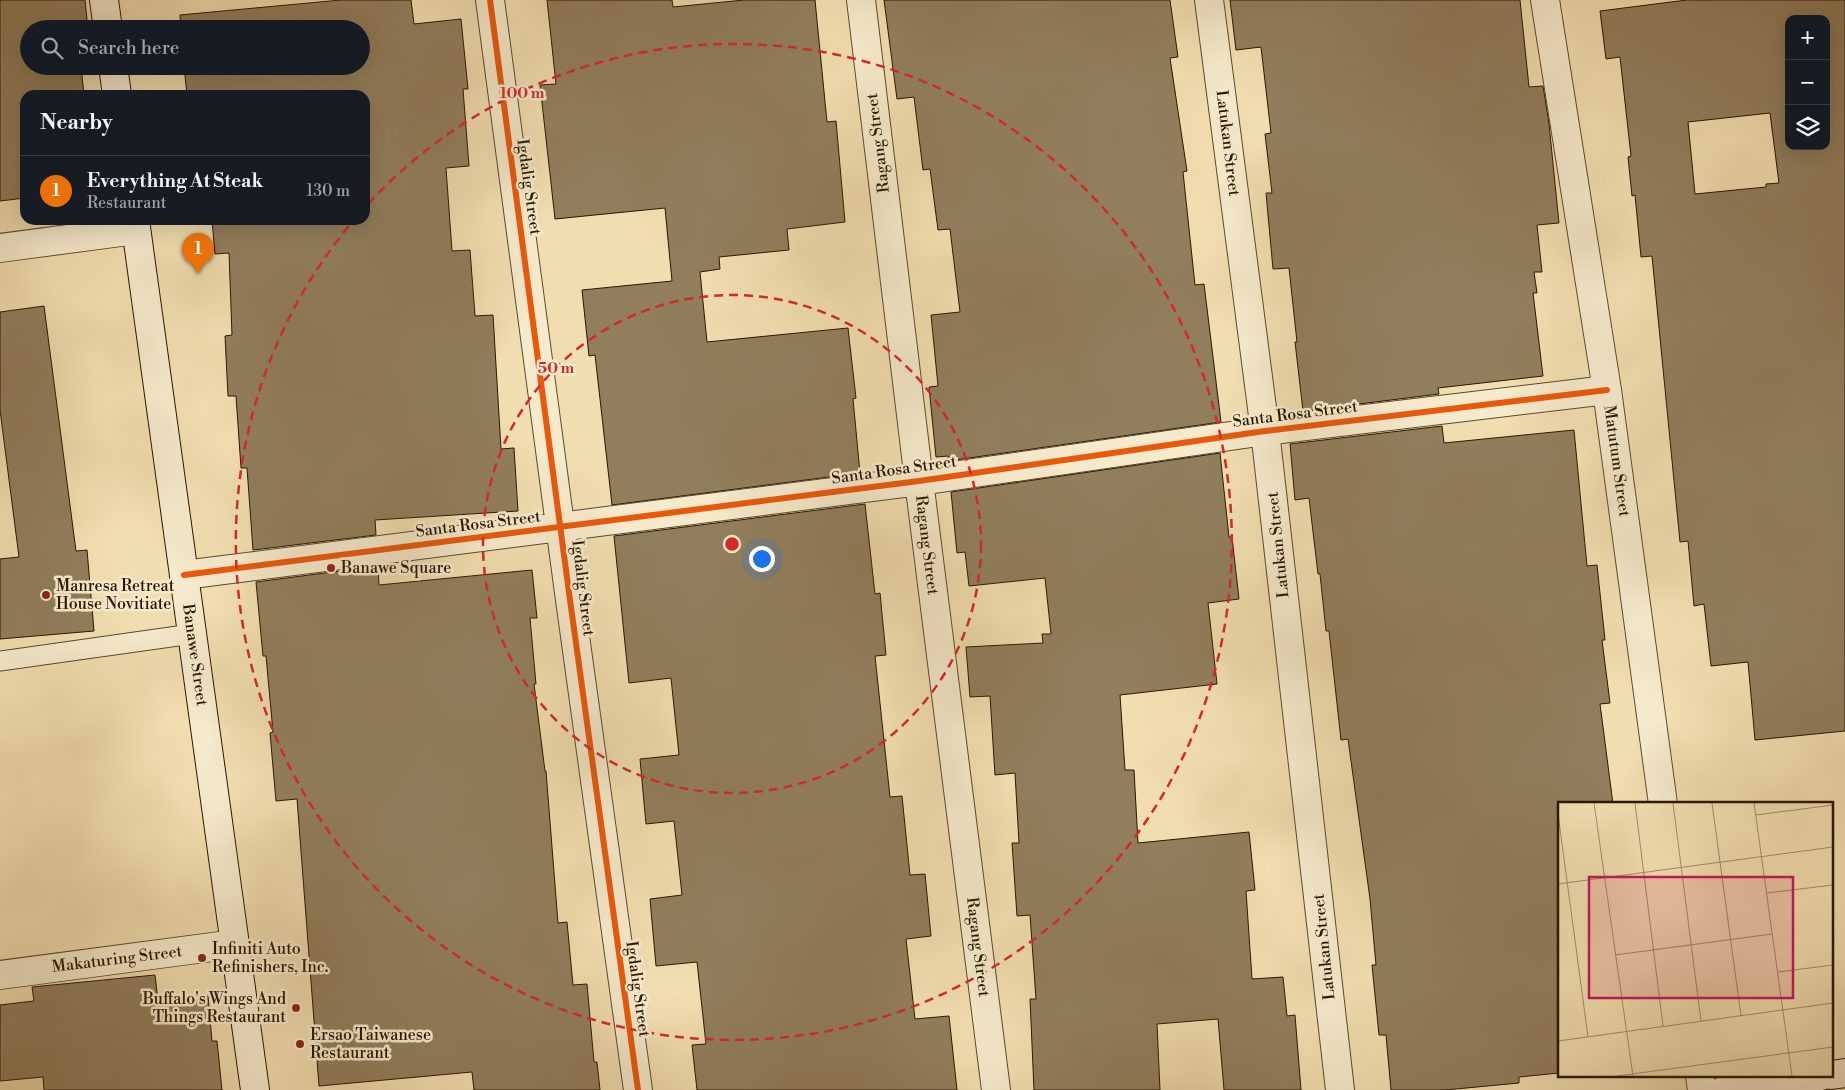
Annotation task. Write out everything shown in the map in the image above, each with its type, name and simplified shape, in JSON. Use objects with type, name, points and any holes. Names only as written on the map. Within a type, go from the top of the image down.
[{"type":"street","points":[[104,0],[107,20]]},
{"type":"street","name":"Igdalig Street","points":[[490,0],[638,1090]]},
{"type":"street","name":"Ragang Street","points":[[861,0],[919,481],[996,1090]]},
{"type":"street","name":"Latukan Street","points":[[1209,0],[1265,431],[1340,1090]]},
{"type":"street","name":"Matutum Street","points":[[1545,0],[1607,390],[1663,802]]},
{"type":"street","points":[[114,75],[116,90]]},
{"type":"street","points":[[0,248],[136,225]]},
{"type":"street","name":"Banawe Street","points":[[136,225],[255,1090]]},
{"type":"street","name":"Santa Rosa Street","points":[[184,575],[919,481],[1265,431],[1607,390]]},
{"type":"street","name":"Makaturing Street","points":[[0,975],[235,944]]},
{"type":"street","points":[[1832,1075],[1845,1073]]},
{"type":"street","points":[[1736,1089],[1808,1078]]},
{"type":"lane","points":[[0,661],[192,634]]},
{"type":"building","points":[[0,0],[85,0],[87,20],[20,20],[20,75],[82,75],[83,90],[20,90],[20,199],[0,201]]},
{"type":"building","points":[[341,0],[411,0],[414,24],[461,19],[468,89],[463,89],[469,166],[446,168],[452,251],[470,250],[475,316],[493,315],[501,449],[514,448],[518,511],[375,520],[376,535],[253,550],[247,468],[241,468],[236,396],[228,396],[225,336],[232,335],[229,253],[215,254],[212,225],[370,225],[370,90],[186,90],[185,75],[370,75],[370,20],[180,20],[180,15]]},
{"type":"building","points":[[547,0],[672,0],[673,7],[744,0],[815,0],[827,122],[836,121],[845,222],[787,229],[789,250],[719,257],[720,269],[700,272],[707,342],[848,328],[856,398],[853,399],[860,473],[612,505],[595,355],[589,356],[582,290],[672,281],[665,208],[555,219],[540,85],[556,84]]},
{"type":"building","points":[[884,0],[1170,0],[1178,57],[1170,58],[1187,171],[1183,172],[1195,285],[1204,284],[1221,422],[948,461],[948,456],[936,457],[929,387],[938,386],[931,315],[960,312],[950,229],[938,230],[930,169],[923,170],[914,97],[897,99]]},
{"type":"building","points":[[1230,0],[1520,0],[1529,87],[1543,86],[1549,124],[1559,223],[1537,225],[1542,272],[1534,272],[1537,293],[1533,293],[1543,376],[1438,388],[1439,394],[1303,411],[1289,268],[1273,269],[1266,193],[1272,193],[1265,134],[1271,133],[1261,47],[1236,50]]},
{"type":"building","points":[[1687,0],[1845,0],[1845,731],[1755,740],[1748,662],[1711,666],[1704,604],[1694,606],[1688,541],[1680,542],[1652,256],[1641,257],[1635,195],[1632,196],[1628,157],[1631,156],[1620,57],[1606,59],[1600,11]],"holes":[[[1770,113],[1779,183],[1766,184],[1766,187],[1695,194],[1688,122]]]},
{"type":"building","points":[[44,306],[76,551],[87,550],[94,631],[0,639],[0,559],[19,557],[0,410],[0,312]]},
{"type":"building","points":[[1442,426],[1444,443],[1574,430],[1587,566],[1597,565],[1605,640],[1602,640],[1610,703],[1600,704],[1613,802],[1558,802],[1558,1073],[1519,1077],[1519,1083],[1445,1090],[1391,1090],[1386,1035],[1379,1035],[1372,965],[1376,965],[1370,899],[1348,739],[1341,740],[1329,631],[1326,631],[1309,498],[1295,500],[1290,444]]},
{"type":"building","points":[[1220,453],[1229,537],[1232,537],[1239,599],[1208,603],[1217,684],[1120,695],[1125,770],[1134,770],[1138,843],[1249,832],[1255,890],[1246,891],[1252,979],[1283,977],[1287,1016],[1295,1015],[1301,1090],[1224,1090],[1218,1019],[1157,1024],[1160,1090],[1034,1090],[1030,999],[1036,999],[1030,915],[1017,916],[1012,843],[1019,843],[1015,773],[995,775],[990,696],[970,697],[966,647],[1043,643],[1042,634],[1051,634],[1045,578],[969,586],[965,552],[957,553],[951,492]]},
{"type":"building","points":[[865,504],[875,594],[880,593],[886,655],[875,656],[890,797],[902,796],[910,875],[925,874],[931,936],[906,939],[915,1019],[949,1016],[957,1090],[697,1090],[692,1045],[706,1044],[697,962],[656,966],[650,899],[682,895],[674,821],[646,824],[640,759],[679,755],[671,678],[629,683],[614,536]]},
{"type":"building","points":[[378,566],[379,585],[532,570],[537,618],[530,618],[536,684],[534,684],[546,771],[558,923],[567,922],[573,985],[587,984],[594,1062],[597,1062],[600,1090],[474,1090],[472,1072],[319,1086],[297,799],[276,801],[270,733],[273,732],[266,656],[263,656],[256,582]]},
{"type":"building","points":[[155,975],[158,1001],[208,996],[212,1041],[217,1041],[222,1090],[44,1090],[43,1077],[0,1081],[0,1005],[34,1001],[32,987]]},
{"type":"cycle path","points":[[490,0],[638,1090]]},
{"type":"cycle path","points":[[184,575],[919,481],[1265,431],[1607,390]]},
{"type":"place","name":"Everything At Steak","points":[[198,274]]},
{"type":"place","name":"Banawe Square","points":[[331,568]]},
{"type":"place","name":"Manresa Retreat House Novitiate","points":[[46,595]]},
{"type":"place","name":"Infiniti Auto Refinishers, Inc.","points":[[202,958]]},
{"type":"place","name":"Buffalo's Wings And Things Restaurant","points":[[296,1008]]},
{"type":"place","name":"Ersao Taiwanese Restaurant","points":[[300,1044]]}]
